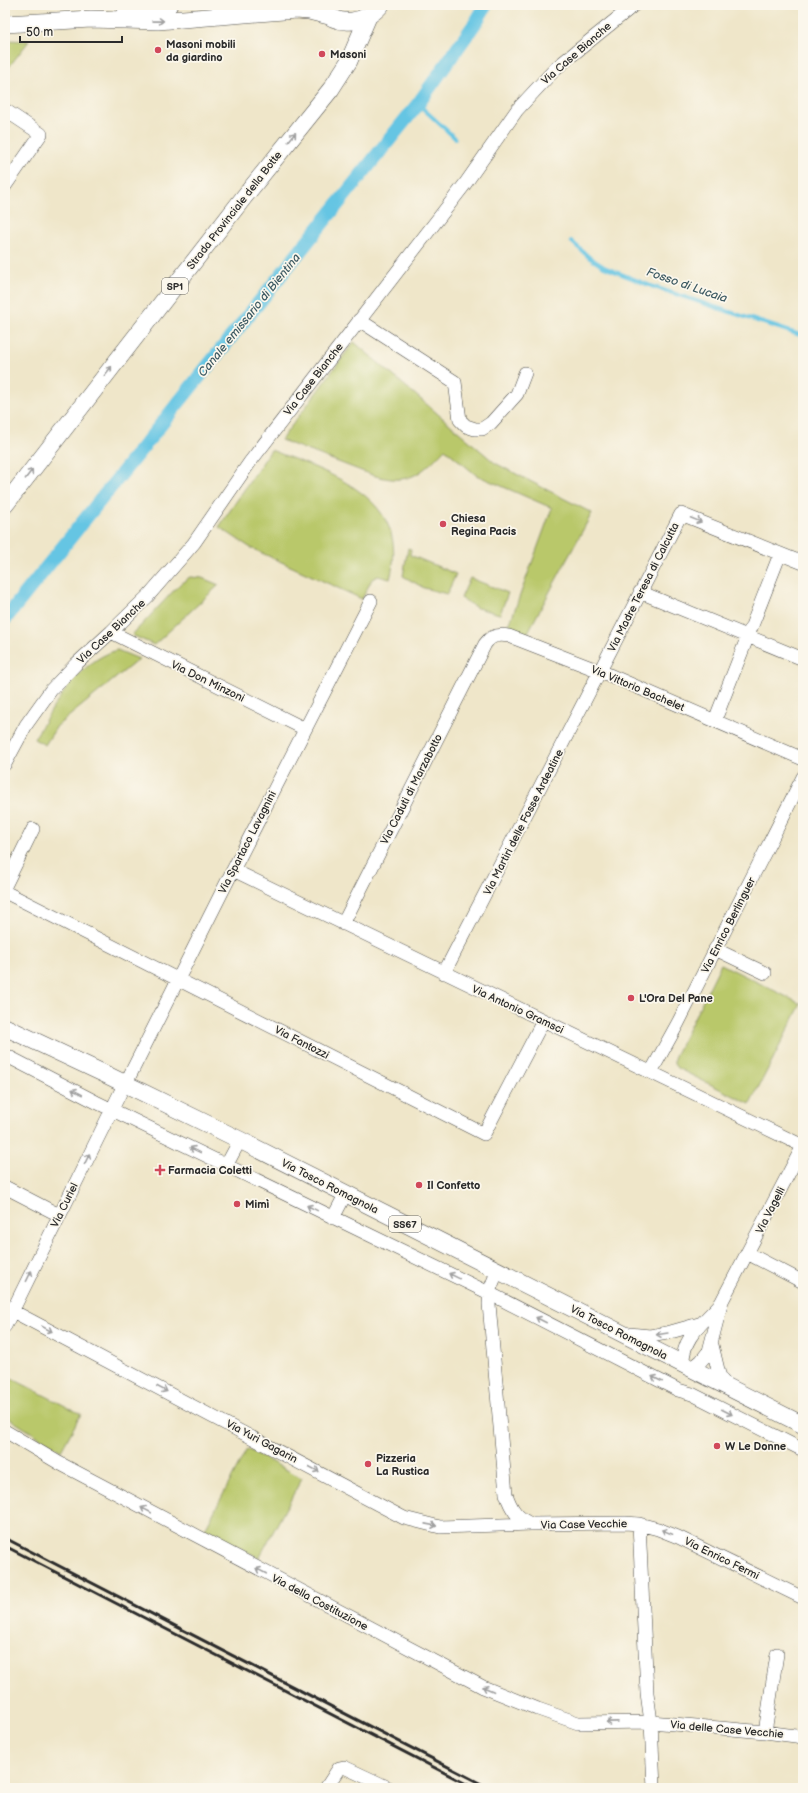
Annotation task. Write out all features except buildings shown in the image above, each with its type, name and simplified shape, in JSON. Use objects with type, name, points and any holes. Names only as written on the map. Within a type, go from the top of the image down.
[{"type":"main road","name":"SP1","points":[[90,19],[169,5]]},
{"type":"main road","name":"SP1","points":[[5,24],[90,19],[158,21],[296,10],[323,11],[337,20],[350,22],[368,17],[381,5]]},
{"type":"main road","name":"Strada Provinciale della Botte","points":[[5,505],[244,197],[331,89],[346,67],[368,17]]},
{"type":"main road","name":"Via Tosco Romagnola","points":[[5,1027],[125,1083],[240,1140],[803,1426]]},
{"type":"street","name":"Via Case Bianche","points":[[5,764],[26,725],[51,690],[76,664],[148,596],[194,543],[250,462],[465,184],[499,134],[532,92],[556,68],[634,5]]},
{"type":"street","points":[[5,110],[41,134],[5,186]]},
{"type":"street","points":[[359,320],[455,382],[460,420],[466,426],[475,429],[482,429],[491,423],[517,394],[525,373]]},
{"type":"street","name":"Via Madre Teresa di Calcutta","points":[[600,671],[681,514],[803,564]]},
{"type":"street","points":[[715,720],[780,554]]},
{"type":"street","points":[[640,592],[803,659]]},
{"type":"street","name":"Via Spartaco Lavagnini","points":[[125,1083],[371,601]]},
{"type":"street","name":"Via Don Minzoni","points":[[111,632],[305,729]]},
{"type":"street","name":"Via Vittorio Bachelet","points":[[479,655],[487,640],[497,635],[503,635],[600,671],[803,759]]},
{"type":"street","name":"Via Caduti di Marzabotto","points":[[343,924],[479,655]]},
{"type":"street","name":"Via Martiri delle Fosse Ardeatine","points":[[444,974],[600,671]]},
{"type":"street","name":"Via Enrico Berlinguer","points":[[651,1072],[803,777]]},
{"type":"street","points":[[5,886],[33,829]]},
{"type":"street","name":"Via Antonio Gramsci","points":[[233,870],[444,974],[803,1146]]},
{"type":"street","name":"Via Fantozzi","points":[[5,892],[484,1134],[543,1021]]},
{"type":"street","points":[[715,949],[765,974]]},
{"type":"street","points":[[5,1055],[226,1166],[489,1293],[678,1390],[692,1394],[803,1450]]},
{"type":"street","name":"Via Curiel","points":[[5,1326],[9,1309],[125,1083]]},
{"type":"street","points":[[226,1166],[240,1140]]},
{"type":"street","name":"Via Vagelli","points":[[722,1301],[699,1324],[686,1344],[683,1352],[687,1366],[706,1356],[712,1345],[722,1301],[803,1146]]},
{"type":"street","points":[[5,1187],[59,1214]]},
{"type":"street","points":[[333,1218],[346,1193]]},
{"type":"street","points":[[747,1253],[803,1282]]},
{"type":"street","name":"Via Case Vecchie","points":[[498,1270],[489,1293],[506,1494],[509,1504],[522,1520],[531,1524],[639,1524],[647,1693],[651,1722],[654,1788]]},
{"type":"street","name":"Via Yuri Gagarin","points":[[9,1309],[404,1518],[424,1524],[447,1527],[531,1524]]},
{"type":"street","name":"Via Vagelli","points":[[622,1334],[650,1336],[699,1324]]},
{"type":"street","name":"Via Vagelli","points":[[712,1345],[719,1374],[724,1385]]},
{"type":"street","name":"Via della Costituzione","points":[[5,1431],[59,1463],[483,1687],[538,1709],[578,1722],[651,1722]]},
{"type":"street","name":"Via Enrico Fermi","points":[[639,1524],[658,1529],[678,1537],[803,1598]]},
{"type":"street","points":[[765,1732],[777,1654]]},
{"type":"street","name":"Via delle Case Vecchie","points":[[651,1722],[765,1732],[803,1737]]},
{"type":"street","points":[[326,1788],[339,1768],[344,1767],[389,1788]]},
{"type":"green space","points":[[5,40],[29,41],[5,72]]},
{"type":"green space","points":[[354,342],[495,463],[592,513],[527,634],[508,628],[552,508],[476,475],[445,449],[421,472],[413,476],[396,479],[372,475],[281,440]]},
{"type":"green space","points":[[271,450],[341,480],[361,493],[378,508],[389,528],[394,551],[390,579],[378,576],[372,579],[362,599],[251,548],[219,527]]},
{"type":"green space","points":[[408,548],[411,549],[410,555],[456,574],[447,594],[424,588],[403,576]]},
{"type":"green space","points":[[190,577],[202,578],[219,585],[154,645],[132,635],[180,584]]},
{"type":"green space","points":[[470,578],[508,593],[500,614],[477,608],[461,598]]},
{"type":"green space","points":[[117,650],[139,659],[57,726],[45,745],[34,739],[50,713],[78,675],[90,664]]},
{"type":"green space","points":[[721,964],[801,1004],[750,1104],[677,1068],[674,1064],[674,1058]]},
{"type":"green space","points":[[5,1375],[81,1414],[61,1451],[5,1416]]},
{"type":"green space","points":[[247,1449],[302,1478],[259,1558],[205,1529]]},
{"type":"waterway","name":"Canale emissario di Bientina","points":[[5,619],[418,104],[476,22],[486,5]]},
{"type":"waterway","points":[[418,104],[455,138]]},
{"type":"waterway","name":"Fosso di Lucaia","points":[[571,241],[590,258],[604,267],[651,286],[803,336]]},
{"type":"railway","points":[[5,1538],[489,1788]]},
{"type":"railway","points":[[5,1546],[474,1788]]},
{"type":"place","name":"Masoni mobili da giardino","points":[[158,50]]},
{"type":"place","name":"Masoni","points":[[322,54]]},
{"type":"place","name":"Chiesa Regina Pacis","points":[[443,524]]},
{"type":"place","name":"L'Ora Del Pane","points":[[631,998]]},
{"type":"place","name":"Farmacia Coletti","points":[[160,1170]]},
{"type":"place","name":"Il Confetto","points":[[419,1185]]},
{"type":"place","name":"Mimì","points":[[237,1204]]},
{"type":"place","name":"W Le Donne","points":[[717,1446]]},
{"type":"place","name":"Pizzeria La Rustica","points":[[368,1464]]}]
